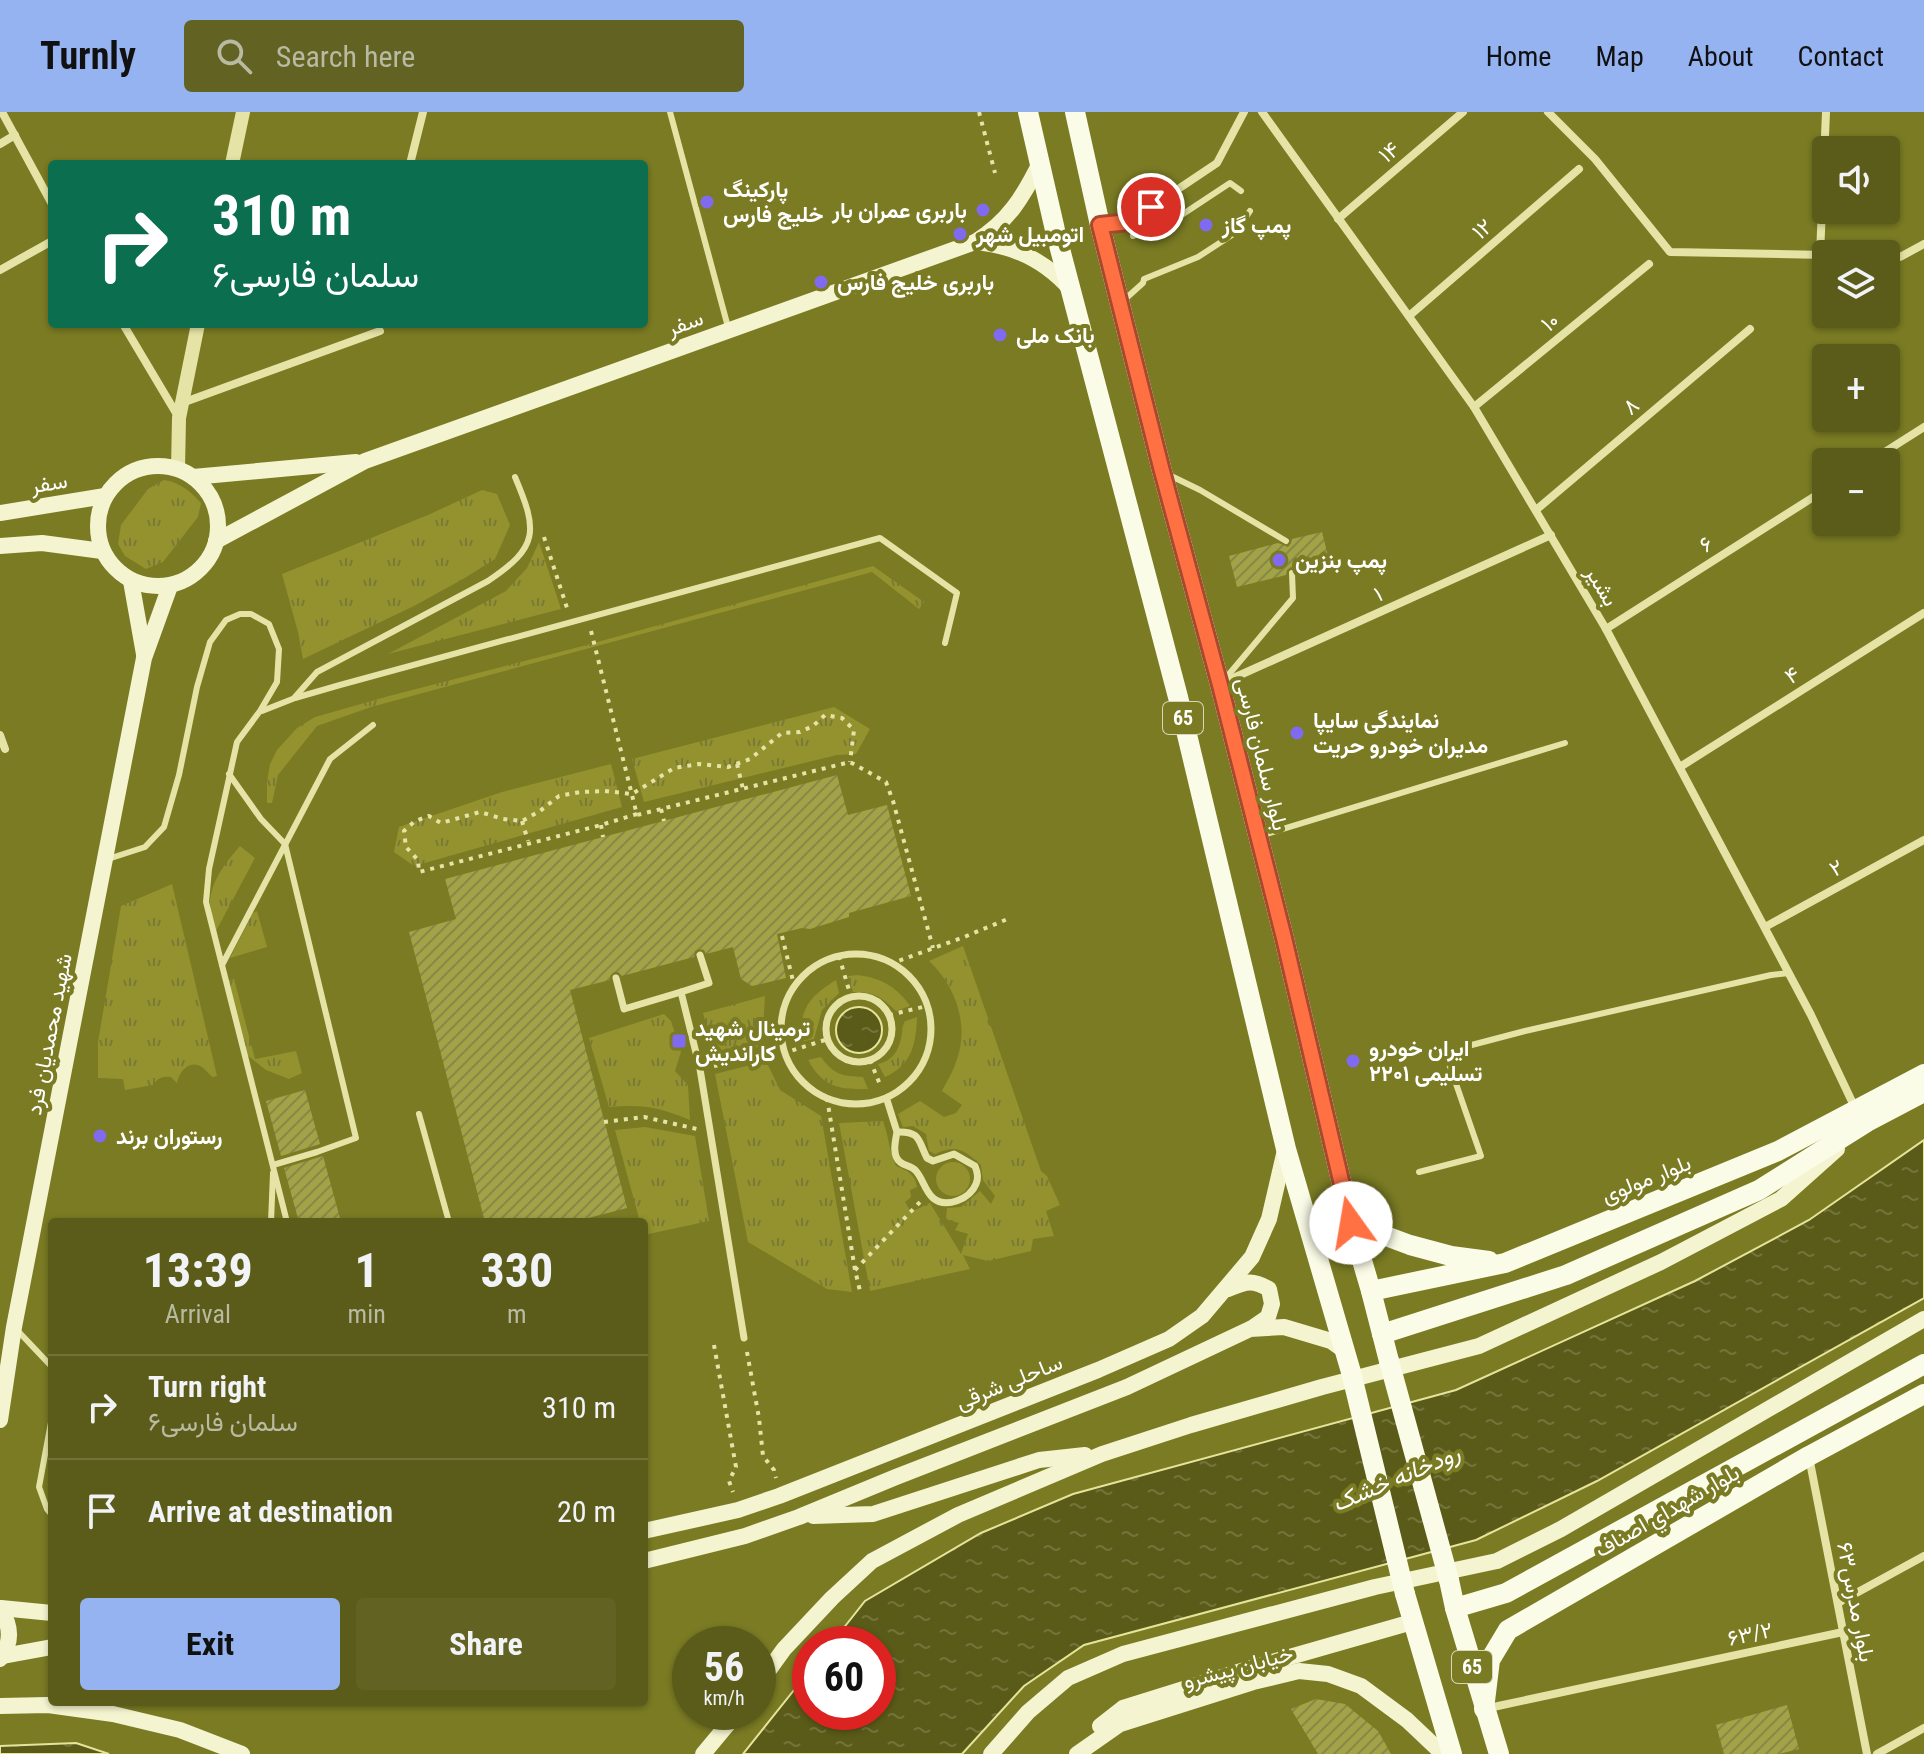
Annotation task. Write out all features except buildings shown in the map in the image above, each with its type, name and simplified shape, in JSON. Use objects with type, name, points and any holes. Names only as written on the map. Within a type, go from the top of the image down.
[{"type":"main road","name":"65","points":[[1028,112],[1071,291],[1178,697],[1286,1149],[1351,1372],[1412,1622],[1452,1754]]},
{"type":"main road","name":"بلوار سلمان فارسی","points":[[1075,112],[1162,471],[1258,836],[1351,1223],[1455,1608]]},
{"type":"main road","name":"سفر","points":[[216,541],[365,461],[975,242],[993,231],[1007,217],[1040,163]]},
{"type":"main road","points":[[975,242],[995,244],[1038,261],[1059,276],[1071,291]]},
{"type":"main road","name":"سفر","points":[[186,473],[365,461]]},
{"type":"main road","points":[[162,466],[186,473],[204,487],[217,512],[216,541],[210,557],[200,570],[170,586],[150,586],[131,581],[114,568],[102,551],[98,538],[97,524],[105,496],[130,473],[146,467],[162,466]]},
{"type":"main road","name":"سفر","points":[[0,513],[105,496]]},
{"type":"main road","points":[[0,546],[42,543],[102,551]]},
{"type":"main road","points":[[131,581],[144,658]]},
{"type":"main road","points":[[144,658],[170,586]]},
{"type":"main road","name":"شهید محمدیان فرد","points":[[0,1420],[14,1327],[144,658]]},
{"type":"main road","name":"بلوار مولوی","points":[[1382,1334],[1566,1275],[1759,1190],[1924,1074]]},
{"type":"main road","name":"بلوار مولوی","points":[[1371,1291],[1505,1263],[1924,1092]]},
{"type":"main road","points":[[776,1660],[832,1598],[872,1561],[958,1515],[1102,1454],[1191,1425],[1479,1346],[1661,1262],[1781,1199],[1861,1117]]},
{"type":"main road","name":"ساحلی شرقی","points":[[648,1530],[738,1510],[779,1496],[1169,1339],[1202,1316],[1252,1257],[1269,1219],[1286,1149]]},
{"type":"main road","points":[[1351,1223],[1410,1245],[1451,1256],[1505,1263]]},
{"type":"main road","points":[[648,1560],[745,1536],[799,1517],[1127,1387],[1250,1329],[1268,1317],[1272,1304],[1269,1289],[1250,1281],[1226,1289]]},
{"type":"main road","points":[[1396,1285],[1388,1296],[1388,1309],[1394,1320],[1405,1326]]},
{"type":"main road","points":[[991,1754],[1028,1712],[1068,1678],[1123,1654],[1375,1587],[1497,1561],[1561,1529],[1924,1319]]},
{"type":"main road","points":[[1250,1329],[1284,1327],[1331,1341],[1345,1351]]},
{"type":"main road","name":"بلوار شهداي اصناف","points":[[1455,1608],[1506,1593],[1924,1364]]},
{"type":"main road","name":"بلوار شهداي اصناف","points":[[1484,1709],[1490,1660],[1508,1630],[1809,1456],[1924,1394]]},
{"type":"main road","points":[[1800,1432],[1809,1456]]},
{"type":"main road","points":[[799,1517],[873,1514],[1039,1460],[1102,1454]]},
{"type":"main road","points":[[0,1608],[48,1613]]},
{"type":"main road","points":[[0,1608],[10,1631],[2,1657]]},
{"type":"main road","name":"65","points":[[1455,1608],[1499,1754]]},
{"type":"main road","name":"خیابان پیشرو","points":[[1063,1754],[1123,1708],[1412,1622]]},
{"type":"main road","points":[[2,1657],[48,1648]]},
{"type":"main road","name":"خیابان پیشرو","points":[[1077,1754],[1120,1724],[1253,1682],[1299,1671],[1328,1674],[1361,1686],[1407,1720],[1443,1754]]},
{"type":"main road","points":[[0,1706],[48,1705]]},
{"type":"main road","points":[[55,1706],[113,1714],[180,1730],[242,1754]]},
{"type":"main road","points":[[703,1754],[723,1730]]},
{"type":"street","points":[[2,112],[48,197]]},
{"type":"street","points":[[233,160],[243,112]]},
{"type":"street","points":[[411,160],[423,112]]},
{"type":"street","points":[[1100,225],[1129,222],[1217,163],[1244,112]]},
{"type":"street","name":"بشیر","points":[[1262,112],[1474,407],[1551,535],[1680,767],[1811,1015],[1861,1117]]},
{"type":"street","name":"۱۴","points":[[1338,219],[1463,112]]},
{"type":"street","points":[[1548,112],[1595,159],[1670,252],[1812,255]]},
{"type":"street","points":[[1823,240],[1826,112]]},
{"type":"street","points":[[0,144],[15,135]]},
{"type":"street","name":"۱۲","points":[[1409,316],[1579,169]]},
{"type":"street","points":[[0,270],[48,243]]},
{"type":"street","points":[[1900,257],[1924,244]]},
{"type":"street","name":"۱۰","points":[[1474,407],[1649,264]]},
{"type":"street","points":[[126,328],[180,411]]},
{"type":"street","points":[[186,473],[180,411],[197,328]]},
{"type":"street","name":"۸","points":[[1536,510],[1750,329]]},
{"type":"street","points":[[180,411],[380,331]]},
{"type":"street","points":[[1891,448],[1924,427]]},
{"type":"street","name":"۶","points":[[1606,629],[1812,498]]},
{"type":"street","name":"۱","points":[[1220,685],[1551,535]]},
{"type":"street","name":"۴","points":[[1680,767],[1924,613]]},
{"type":"street","points":[[0,735],[5,749]]},
{"type":"street","name":"۲","points":[[1765,927],[1924,840]]},
{"type":"street","points":[[616,978],[624,1009],[709,983],[700,955]]},
{"type":"street","points":[[845,955],[871,955],[905,971],[922,990],[932,1021],[931,1045],[919,1073],[887,1100],[862,1106],[827,1098],[805,1086],[784,1053],[783,1012],[794,985],[817,966],[845,955]]},
{"type":"street","points":[[681,992],[700,1069],[744,1338]]},
{"type":"street","points":[[851,997],[867,997],[877,1001],[889,1015],[890,1042],[883,1052],[870,1060],[856,1062],[843,1058],[828,1039],[826,1029],[829,1018],[834,1009],[851,997]]},
{"type":"street","points":[[887,1100],[897,1132],[897,1160],[912,1165],[932,1197],[952,1202],[963,1199],[976,1185],[978,1175],[975,1166],[954,1154],[933,1161],[927,1158],[916,1135],[897,1132]]},
{"type":"street","name":"بلوار مدرس۶۳","points":[[1809,1456],[1867,1754]]},
{"type":"street","points":[[1838,1603],[1924,1556]]},
{"type":"street","name":"۶۳/۲","points":[[1484,1709],[1843,1632]]},
{"type":"street","points":[[1877,1754],[1924,1728]]},
{"type":"lane","points":[[670,112],[729,330]]},
{"type":"lane","points":[[1133,236],[1177,218],[1230,183],[1241,191]]},
{"type":"lane","points":[[1120,303],[1144,279],[1198,257],[1235,233],[1250,211]]},
{"type":"lane","points":[[1162,471],[1286,541]]},
{"type":"lane","points":[[295,698],[317,672],[488,581],[513,564],[529,539],[531,519],[515,477]]},
{"type":"lane","points":[[260,711],[295,698],[880,538],[957,593],[945,643]]},
{"type":"lane","points":[[1220,685],[1293,598],[1292,573]]},
{"type":"lane","points":[[105,860],[145,847],[164,827],[210,642],[226,620],[240,614],[251,614],[269,624],[279,649],[277,682],[237,742],[209,869],[206,902],[286,1218]]},
{"type":"lane","points":[[222,965],[330,759],[373,725]]},
{"type":"lane","points":[[1258,836],[1565,743]]},
{"type":"lane","points":[[229,774],[261,819],[285,844],[356,1138],[273,1165]]},
{"type":"lane","points":[[1419,1172],[1481,1156],[1445,1052],[1525,1031],[1789,973]]},
{"type":"lane","points":[[419,1114],[448,1218]]},
{"type":"lane","points":[[271,1218],[273,1165]]},
{"type":"lane","points":[[14,1327],[48,1363]]},
{"type":"lane","points":[[48,1439],[39,1487],[48,1510]]},
{"type":"path","points":[[979,112],[995,173]]},
{"type":"path","points":[[531,519],[542,530],[567,608],[588,617],[637,814]]},
{"type":"path","points":[[850,762],[854,730],[842,718],[825,715],[800,732],[782,733],[750,759],[728,767],[699,764],[674,768],[632,794],[605,791],[559,796],[522,821],[480,812],[441,823],[429,816],[415,821],[404,831],[406,847],[418,860],[419,872],[850,762],[886,782],[933,948]]},
{"type":"path","points":[[737,764],[743,789]]},
{"type":"path","points":[[661,809],[664,821]]},
{"type":"path","points":[[522,821],[528,843]]},
{"type":"path","points":[[601,825],[603,837]]},
{"type":"path","points":[[890,964],[1010,918]]},
{"type":"path","points":[[782,936],[794,985]]},
{"type":"path","points":[[839,956],[851,997]]},
{"type":"path","points":[[889,1015],[927,1006]]},
{"type":"path","points":[[700,1069],[784,1053],[828,1039]]},
{"type":"path","points":[[870,1060],[887,1100]]},
{"type":"path","points":[[827,1098],[860,1291]]},
{"type":"path","points":[[604,1122],[644,1117],[710,1134]]},
{"type":"path","points":[[855,1270],[929,1193]]},
{"type":"path","points":[[744,1338],[763,1456],[774,1470],[779,1496]]},
{"type":"path","points":[[714,1345],[736,1467],[729,1481],[738,1510]]},
{"type":"green space","points":[[164,480],[185,488],[201,503],[198,517],[163,562],[146,569],[125,556],[118,544],[121,525],[148,489]]},
{"type":"green space","points":[[482,490],[497,494],[510,525],[495,559],[414,606],[303,659],[282,574]]},
{"type":"green space","points":[[539,542],[561,609],[388,654],[506,591],[527,568]]},
{"type":"green space","points":[[873,566],[924,602],[919,609],[872,572],[371,707],[317,726],[278,775],[272,803],[267,803],[270,764],[277,750],[297,728],[315,717]]},
{"type":"green space","points":[[834,707],[870,729],[856,754],[837,755],[644,802],[632,759]]},
{"type":"green space","points":[[611,764],[622,807],[414,866],[394,852],[399,827],[502,792]]},
{"type":"green space","points":[[240,846],[255,858],[216,931],[210,904],[213,888],[224,866]]},
{"type":"green space","points":[[172,884],[217,1076],[212,1077],[202,1067],[193,1064],[180,1074],[177,1083],[171,1077],[165,1077],[153,1085],[125,1090],[123,1079],[98,1078],[98,1042],[121,906]]},
{"type":"green space","points":[[257,911],[267,947],[230,958],[253,913]]},
{"type":"green space","points":[[963,946],[1041,1171],[1047,1176],[1060,1205],[1046,1211],[1054,1236],[1033,1239],[1031,1251],[988,1261],[963,1255],[970,1269],[870,1291],[839,1123],[883,1121],[896,1166],[910,1173],[916,1183],[917,1187],[910,1190],[911,1197],[905,1202],[911,1212],[930,1203],[961,1254],[968,1234],[955,1230],[959,1223],[946,1219],[947,1208],[961,1207],[980,1191],[991,1204],[995,1196],[983,1180],[981,1165],[965,1152],[955,1149],[935,1154],[929,1151],[926,1134],[913,1126],[903,1127],[898,1114],[920,1101],[944,1117],[956,1113],[962,1105],[942,1091],[960,1048],[958,1007],[947,982],[929,961]]},
{"type":"green space","points":[[858,975],[888,984],[910,1006],[896,1011],[877,996],[853,992],[848,976]]},
{"type":"green space","points":[[234,979],[255,1059],[296,1051],[302,1073],[289,1079],[266,1070],[247,1055],[228,981]]},
{"type":"green space","points":[[836,980],[839,993],[822,1010],[814,1039],[800,1042],[802,1021],[808,1005]]},
{"type":"green space","points":[[765,996],[762,1046],[715,1059],[703,1013]]},
{"type":"green space","points":[[664,1014],[671,1021],[681,1052],[675,1071],[688,1085],[690,1120],[651,1108],[609,1107],[589,1038]]},
{"type":"green space","points":[[917,1017],[911,1053],[901,1066],[885,1077],[878,1064],[895,1053],[903,1022]]},
{"type":"green space","points":[[821,1057],[839,1073],[863,1077],[868,1089],[848,1089],[826,1081],[808,1060]]},
{"type":"green space","points":[[766,1061],[780,1090],[821,1116],[852,1292],[827,1289],[748,1242],[715,1074]]},
{"type":"green space","points":[[645,1127],[695,1136],[709,1221],[648,1234],[648,1218],[639,1218],[615,1130]]},
{"type":"green space","points":[[953,1162],[965,1167],[970,1179],[965,1191],[953,1196],[941,1191],[936,1179],[941,1167]]},
{"type":"water","points":[[859,1007],[875,1014],[882,1030],[875,1046],[859,1053],[843,1046],[836,1030],[843,1014]]},
{"type":"water","name":"رودخانه خشک","points":[[1924,1140],[1924,1298],[1597,1481],[1476,1540],[1084,1645],[1024,1686],[962,1754],[743,1754],[762,1730],[776,1730],[776,1713],[792,1693],[792,1730],[896,1730],[896,1626],[845,1626],[865,1601],[981,1533],[1073,1494],[1456,1390],[1695,1281],[1809,1220]]},
{"type":"water","points":[[76,1743],[109,1754],[0,1754],[0,1746]]},
{"type":"place","name":"پارکینگ خلیج فارس","points":[[707,202]]},
{"type":"place","name":"باربری عمران بار","points":[[983,210]]},
{"type":"place","name":"پمپ گاز","points":[[1206,225]]},
{"type":"place","name":"اتومبیل شهر","points":[[960,234]]},
{"type":"place","name":"باربری خلیج فارس","points":[[821,282]]},
{"type":"place","name":"بانک ملی","points":[[1000,335]]},
{"type":"place","name":"پمپ بنزین","points":[[1279,560]]},
{"type":"place","name":"نمایندگی سایپا مدیران خودرو حریت","points":[[1297,733]]},
{"type":"place","name":"ترمینال شهید کاراندیش","points":[[679,1041]]},
{"type":"place","name":"ایران خودرو تسلیمی ۲۲۰۱","points":[[1353,1061]]},
{"type":"place","name":"رستوران برند","points":[[100,1136]]},
{"type":"route","points":[[1151,207],[1129,222],[1100,225],[1284,938],[1351,1223]]}]
